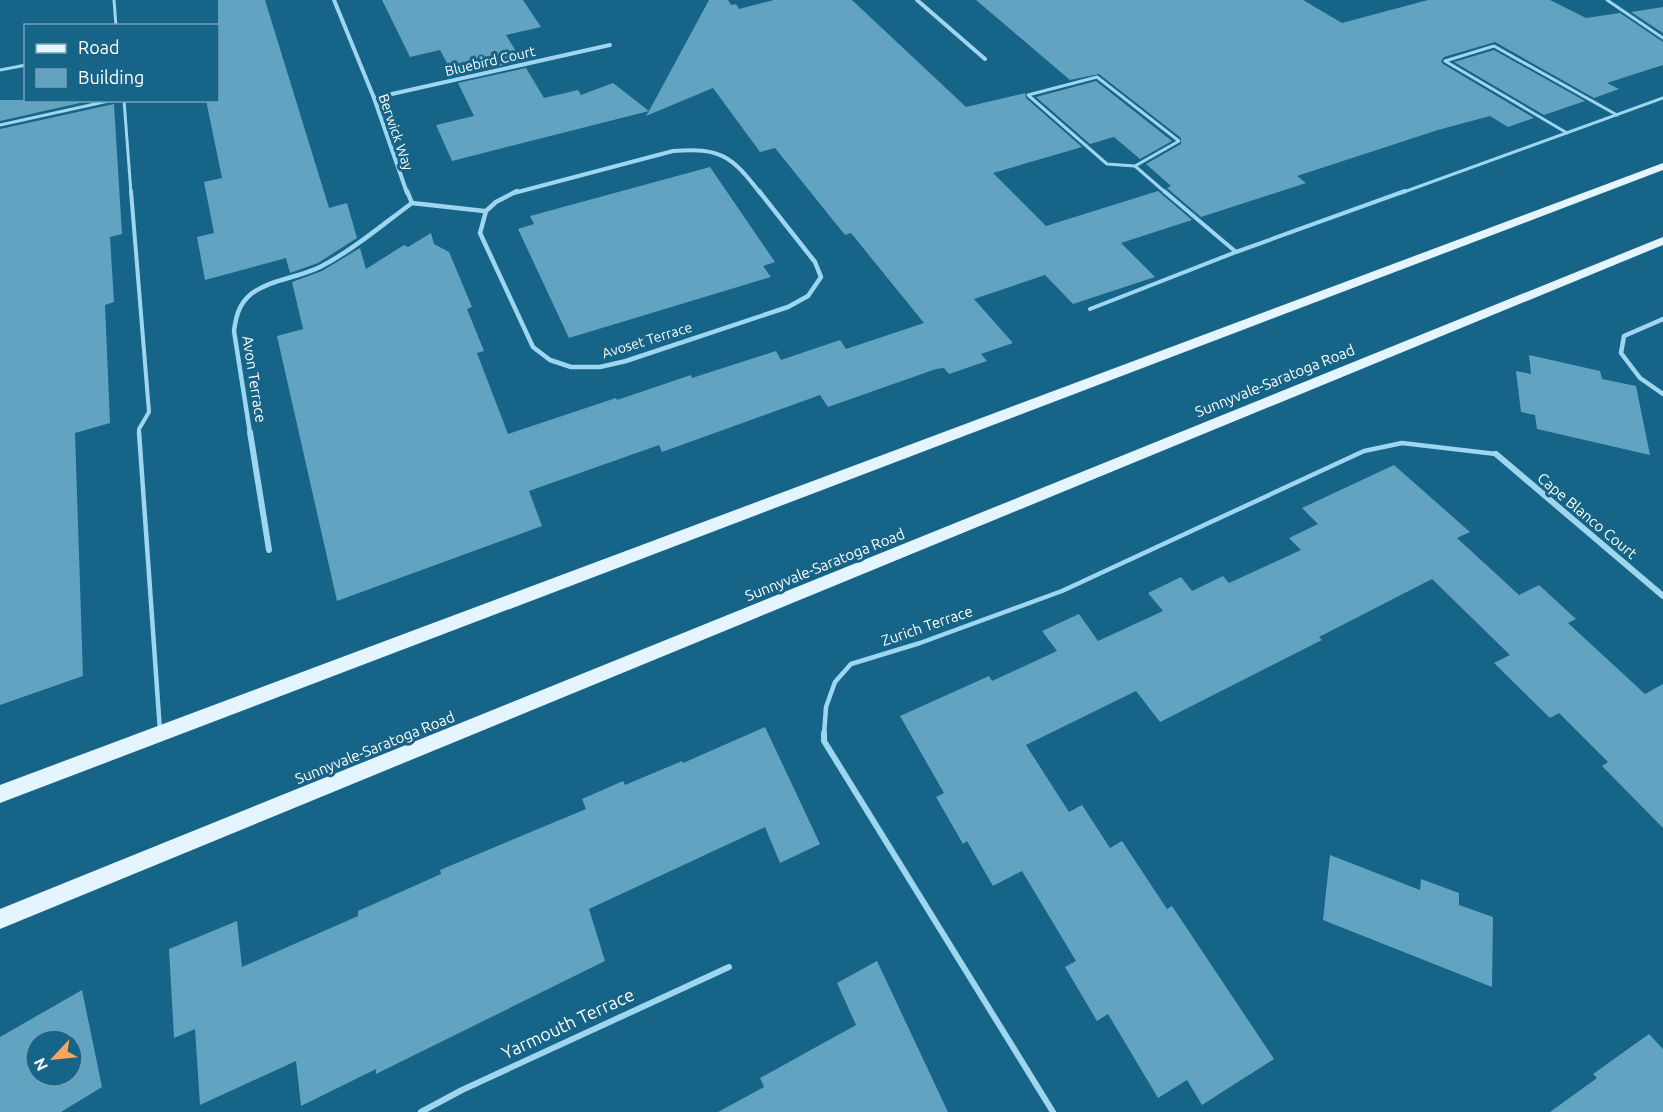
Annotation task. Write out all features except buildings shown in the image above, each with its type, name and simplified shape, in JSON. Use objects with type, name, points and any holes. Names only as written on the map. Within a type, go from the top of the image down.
[{"type":"main road","points":[[0,794],[352,663],[1663,166]]},
{"type":"main road","name":"Sunnyvale-Saratoga Road","points":[[0,919],[1663,241]]},
{"type":"street","name":"Berwick Way","points":[[334,0],[374,98],[412,203]]},
{"type":"street","points":[[917,0],[985,59]]},
{"type":"street","name":"Bluebird Court","points":[[374,98],[610,45]]},
{"type":"street","name":"Avoset Terrace","points":[[698,149],[718,152],[731,158],[741,168],[815,262],[821,277],[815,290],[806,299],[788,307],[626,361],[600,367],[571,366],[550,360],[533,347],[480,233],[480,222],[484,211],[497,199],[517,191],[673,151],[698,149]]},
{"type":"street","points":[[412,203],[484,211]]},
{"type":"street","name":"Avon Terrace","points":[[269,550],[234,331],[235,316],[245,300],[260,290],[281,279],[317,269],[412,203]]},
{"type":"street","points":[[1663,319],[1624,336],[1621,353],[1640,378],[1663,394]]},
{"type":"street","name":"Cape Blanco Court","points":[[1496,453],[1663,596]]},
{"type":"lane","points":[[114,0],[116,24]]},
{"type":"lane","points":[[1607,0],[1663,38]]},
{"type":"lane","points":[[1567,133],[1445,61],[1494,46],[1617,115]]},
{"type":"lane","points":[[0,70],[24,65]]},
{"type":"lane","points":[[1135,166],[1179,141],[1097,77],[1028,95],[1107,164],[1135,166],[1236,252]]},
{"type":"lane","points":[[1090,309],[1236,252],[1663,98]]},
{"type":"lane","points":[[0,125],[104,102]]},
{"type":"lane","points":[[124,102],[149,412],[139,429],[160,733]]},
{"type":"lane","name":"Zurich Terrace","points":[[1053,1112],[824,741],[826,706],[835,682],[852,664],[921,643],[1062,591],[1364,451],[1402,443],[1496,453]]},
{"type":"lane","name":"Yarmouth Terrace","points":[[421,1112],[462,1090],[729,967]]}]
